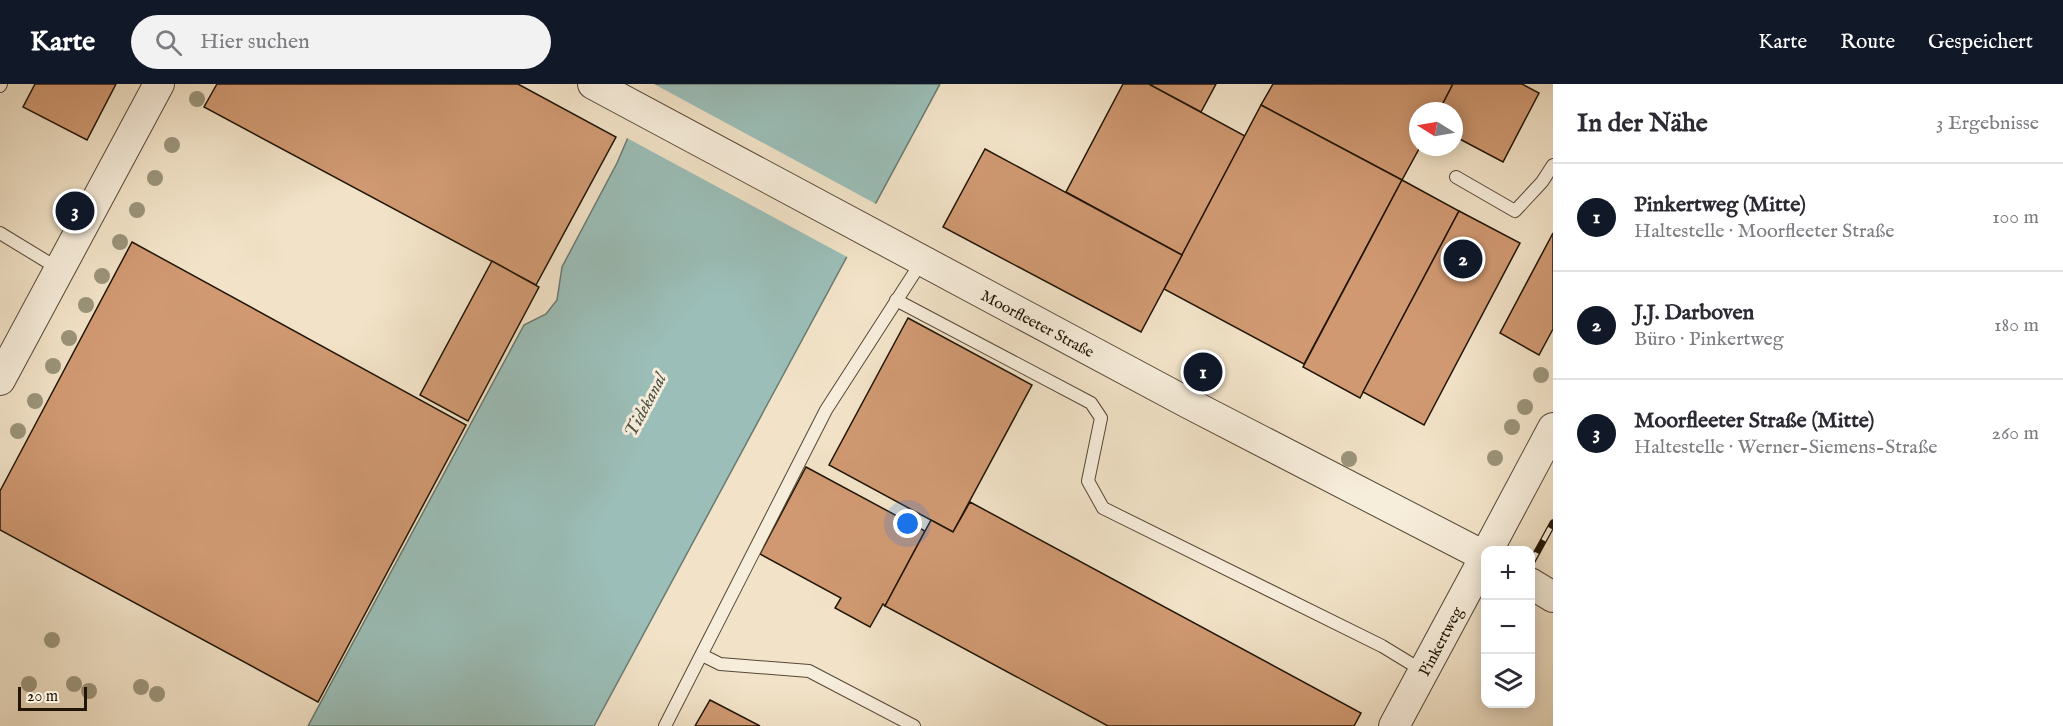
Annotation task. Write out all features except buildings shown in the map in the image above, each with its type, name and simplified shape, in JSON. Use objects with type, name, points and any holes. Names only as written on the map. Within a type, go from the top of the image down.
[{"type":"street","points":[[0,380],[159,84]]},
{"type":"street","name":"Moorfleeter Straße","points":[[604,90],[1188,403],[1481,552]]},
{"type":"street","name":"Pinkertweg","points":[[1491,546],[1553,428]]},
{"type":"street","name":"Pinkertweg","points":[[1394,726],[1481,564]]},
{"type":"street","points":[[1535,587],[1553,597]]},
{"type":"lane","points":[[1456,177],[1515,211],[1542,182],[1553,165]]},
{"type":"lane","points":[[0,233],[59,269]]},
{"type":"lane","points":[[664,726],[826,410],[922,261]]},
{"type":"lane","points":[[896,300],[1091,403],[1101,418],[1088,481],[1103,508],[1382,646],[1423,671]]},
{"type":"lane","points":[[702,655],[720,664],[809,671],[914,726]]},
{"type":"water","name":"Tidekanal","points":[[651,84],[940,84],[594,726],[308,726],[524,325],[546,314],[557,300],[562,267],[617,163]]},
{"type":"pier","points":[[647,84],[654,84],[878,205],[849,258],[625,137]]},
{"type":"railway","points":[[1535,556],[1553,523]]},
{"type":"place","name":"Moorfleeter Straße (Mitte)","points":[[75,211]]},
{"type":"place","name":"J.J. Darboven","points":[[1463,259]]},
{"type":"place","name":"Pinkertweg (Mitte)","points":[[1203,372]]}]
